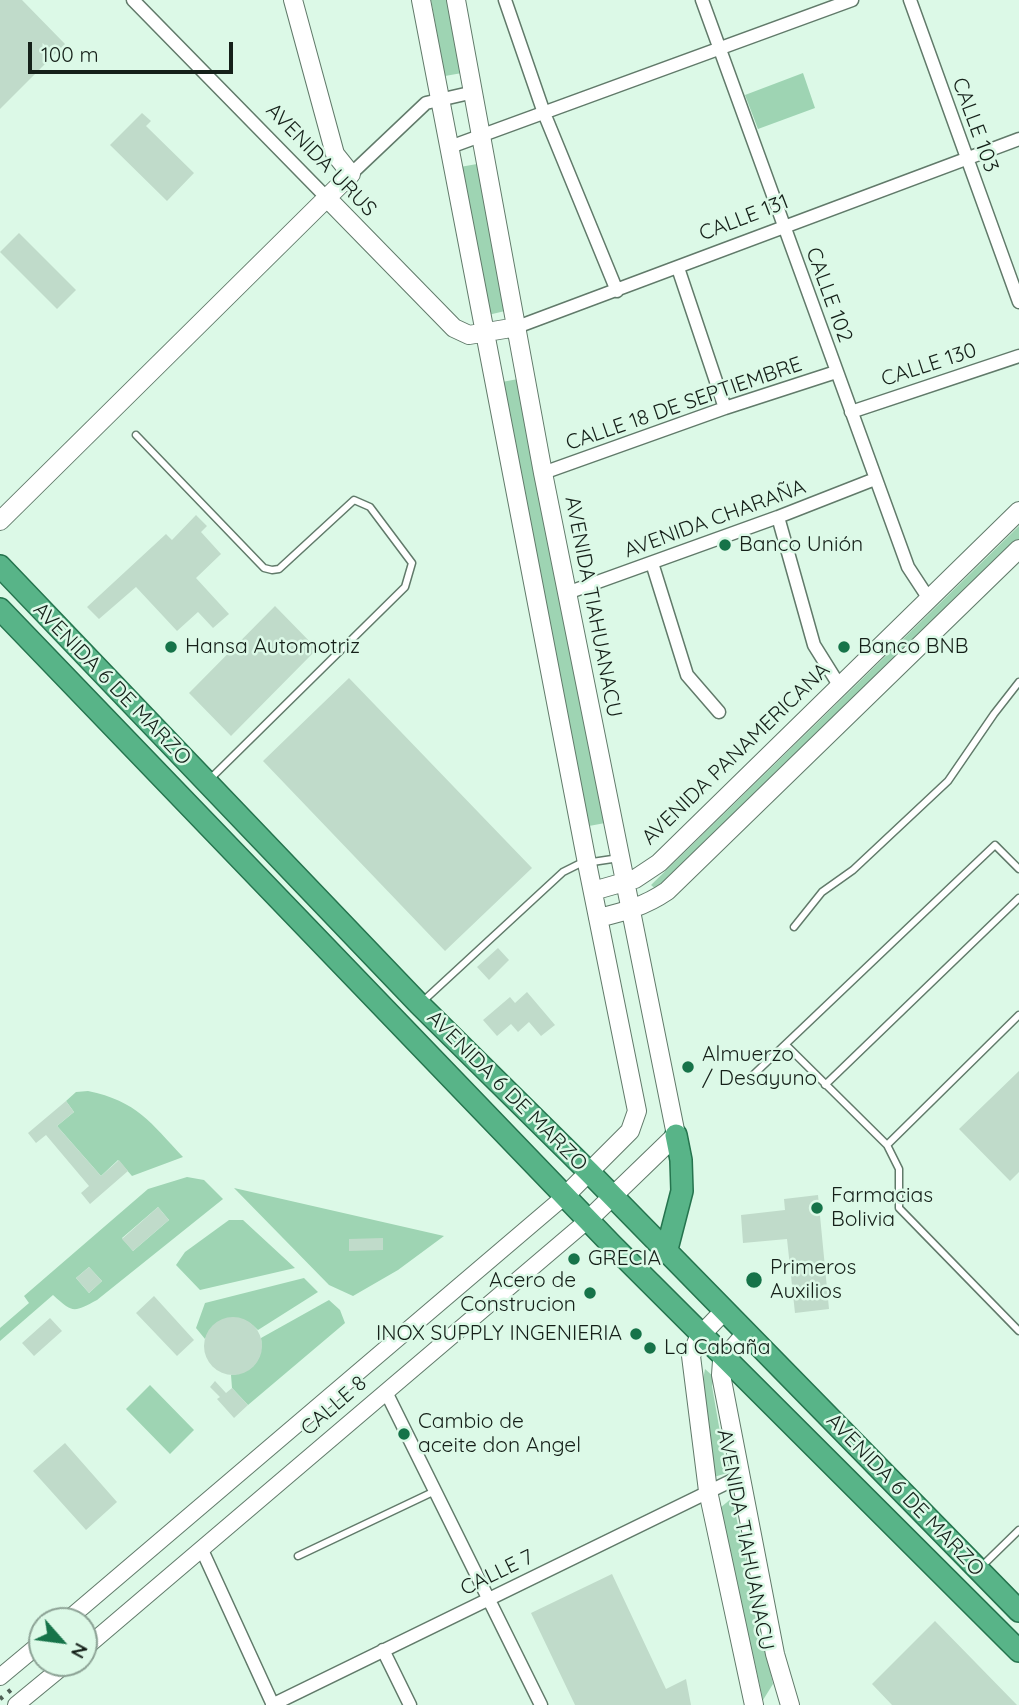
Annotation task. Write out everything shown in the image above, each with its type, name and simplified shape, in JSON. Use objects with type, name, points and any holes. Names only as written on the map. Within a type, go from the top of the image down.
[{"type":"highway","name":"AVENIDA 6 DE MARZO","points":[[0,566],[419,1004],[589,1172],[1019,1611]]},
{"type":"highway","name":"AVENIDA 6 DE MARZO","points":[[0,609],[588,1220],[1019,1651]]},
{"type":"highway","points":[[666,1253],[682,1191],[681,1160],[676,1135]]},
{"type":"main road","points":[[0,521],[351,174],[335,154],[293,0]]},
{"type":"main road","points":[[421,0],[637,1111],[630,1132],[589,1172]]},
{"type":"main road","name":"AVENIDA TIAHUANACU","points":[[456,0],[543,473],[676,1135]]},
{"type":"main road","name":"AVENIDA URUS","points":[[326,197],[454,328],[469,335],[484,333]]},
{"type":"main road","name":"CALLE 131","points":[[484,333],[517,327]]},
{"type":"main road","name":"AVENIDA PANAMERICANA","points":[[593,891],[624,883],[659,863],[1019,511]]},
{"type":"main road","points":[[598,918],[631,910],[651,902],[667,891],[1019,549]]},
{"type":"main road","points":[[613,1198],[676,1135]]},
{"type":"main road","name":"CALLE 8","points":[[565,1196],[589,1172]]},
{"type":"main road","name":"CALLE 8","points":[[588,1220],[613,1198]]},
{"type":"main road","name":"AVENIDA TIAHUANACU","points":[[724,1311],[702,1334],[691,1356],[708,1491],[754,1705]]},
{"type":"main road","points":[[725,1356],[746,1333]]},
{"type":"main road","name":"AVENIDA TIAHUANACU","points":[[725,1356],[720,1367],[739,1477],[775,1654],[790,1705]]},
{"type":"street","name":"AVENIDA URUS","points":[[133,0],[326,197]]},
{"type":"street","points":[[505,0],[544,113],[617,291]]},
{"type":"street","name":"CALLE 102","points":[[702,0],[908,567],[929,599]]},
{"type":"street","points":[[450,147],[852,0]]},
{"type":"street","name":"CALLE 103","points":[[910,0],[1019,302]]},
{"type":"street","points":[[351,174],[426,103],[474,92]]},
{"type":"street","name":"CALLE 131","points":[[517,327],[1019,139]]},
{"type":"street","points":[[678,268],[725,408]]},
{"type":"street","name":"CALLE 130","points":[[851,412],[1019,356]]},
{"type":"street","name":"CALLE 18 DE SEPTIEMBRE","points":[[543,473],[725,408],[836,372]]},
{"type":"street","name":"AVENIDA CHARAÑA","points":[[567,593],[875,479]]},
{"type":"street","points":[[778,517],[814,645],[839,685]]},
{"type":"street","points":[[652,563],[687,675],[719,712]]},
{"type":"street","name":"CALLE 8","points":[[83,1607],[565,1196]]},
{"type":"street","name":"CALLE 8","points":[[98,1637],[588,1220]]},
{"type":"street","points":[[386,1392],[437,1490],[541,1705]]},
{"type":"street","name":"CALLE 7","points":[[273,1705],[739,1477]]},
{"type":"street","points":[[202,1550],[273,1705]]},
{"type":"street","points":[[383,1650],[410,1705]]},
{"type":"street","points":[[0,1677],[28,1654]]},
{"type":"street","points":[[19,1704],[51,1677]]},
{"type":"lane","points":[[136,435],[264,568],[279,569],[354,500],[370,507],[412,563],[405,587],[206,782]]},
{"type":"lane","points":[[794,926],[822,892],[853,870],[948,781],[994,713],[1019,682]]},
{"type":"lane","points":[[751,1077],[995,845],[1019,869]]},
{"type":"lane","points":[[419,1004],[563,872],[587,863],[619,858]]},
{"type":"lane","points":[[825,1085],[1019,898]]},
{"type":"lane","points":[[887,1145],[1019,1015]]},
{"type":"lane","points":[[786,1045],[887,1145],[900,1168],[899,1208],[1019,1331]]},
{"type":"lane","points":[[299,1556],[437,1490]]},
{"type":"lane","points":[[979,1570],[1019,1530]]},
{"type":"green space","points":[[431,0],[449,0],[462,73],[445,76]]},
{"type":"green space","points":[[803,73],[815,108],[758,129],[745,95]]},
{"type":"green space","points":[[477,164],[505,311],[488,315],[460,167]]},
{"type":"green space","points":[[518,379],[605,823],[589,826],[502,382]]},
{"type":"green space","points":[[1019,526],[1019,539],[658,891],[651,885]]},
{"type":"green space","points":[[88,1091],[105,1095],[131,1107],[152,1124],[183,1157],[132,1176],[118,1160],[101,1176],[57,1126],[74,1112],[66,1101],[76,1092]]},
{"type":"green space","points":[[187,1177],[204,1180],[223,1199],[97,1300],[73,1309],[53,1295],[0,1341],[0,1328],[29,1303],[24,1296],[148,1189]],"holes":[[[158,1207],[169,1220],[133,1251],[122,1238]],[[89,1267],[102,1281],[89,1293],[76,1278]]]},
{"type":"green space","points":[[234,1188],[444,1236],[398,1270],[353,1296],[329,1285]]},
{"type":"green space","points":[[229,1220],[243,1220],[295,1268],[200,1290],[176,1265],[185,1252]]},
{"type":"green space","points":[[304,1278],[318,1292],[258,1330],[236,1318],[229,1318],[215,1325],[205,1339],[196,1328],[205,1303]]},
{"type":"green space","points":[[329,1300],[340,1310],[345,1323],[248,1405],[232,1388],[231,1375],[245,1371],[255,1364],[261,1352],[261,1338]]},
{"type":"green space","points":[[705,1369],[714,1377],[712,1386],[727,1473],[714,1477],[703,1380]]},
{"type":"green space","points":[[150,1385],[194,1430],[170,1454],[126,1409]]},
{"type":"green space","points":[[732,1498],[773,1684],[763,1700],[720,1508]]},
{"type":"building","points":[[0,0],[22,0],[65,44],[0,109]]},
{"type":"building","points":[[142,113],[151,121],[146,126],[194,173],[167,201],[110,145]]},
{"type":"building","points":[[19,233],[76,290],[57,309],[0,252]]},
{"type":"building","points":[[196,515],[207,526],[201,532],[221,554],[196,578],[229,614],[213,628],[198,612],[177,631],[136,587],[99,619],[87,607],[166,534],[172,540]]},
{"type":"building","points":[[275,606],[317,649],[231,736],[189,693]]},
{"type":"building","points":[[349,678],[532,868],[445,951],[263,761]]},
{"type":"building","points":[[498,948],[509,960],[489,980],[477,967]]},
{"type":"building","points":[[527,992],[555,1025],[541,1036],[529,1022],[518,1032],[511,1024],[497,1036],[483,1020],[510,997],[515,1003]]},
{"type":"building","points":[[1019,1071],[1019,1172],[1010,1181],[959,1129]]},
{"type":"building","points":[[66,1101],[74,1112],[57,1126],[101,1176],[119,1160],[128,1171],[90,1204],[81,1193],[89,1186],[46,1135],[36,1143],[28,1133]]},
{"type":"building","points":[[818,1195],[829,1309],[795,1313],[787,1239],[743,1243],[741,1215],[785,1210],[784,1199]]},
{"type":"building","points":[[158,1207],[169,1220],[133,1251],[122,1239]]},
{"type":"building","points":[[383,1238],[383,1250],[349,1251],[349,1239]]},
{"type":"building","points":[[89,1267],[102,1281],[89,1293],[76,1278]]},
{"type":"building","points":[[154,1296],[194,1340],[177,1356],[136,1313]]},
{"type":"building","points":[[233,1317],[244,1319],[257,1330],[262,1346],[260,1357],[249,1370],[233,1375],[222,1373],[209,1362],[204,1346],[206,1335],[217,1322]]},
{"type":"building","points":[[50,1318],[62,1331],[34,1356],[22,1343]]},
{"type":"building","points":[[215,1381],[226,1393],[232,1388],[248,1405],[234,1418],[210,1387]]},
{"type":"building","points":[[65,1443],[117,1502],[86,1530],[33,1471]]},
{"type":"building","points":[[612,1574],[666,1689],[686,1679],[691,1705],[575,1705],[531,1613]]},
{"type":"building","points":[[935,1621],[1017,1705],[892,1705],[872,1684]]},
{"type":"railway","points":[[0,1699],[12,1689]]},
{"type":"place","name":"Banco Unión","points":[[725,545]]},
{"type":"place","name":"Hansa Automotriz","points":[[171,647]]},
{"type":"place","name":"Banco BNB","points":[[844,647]]},
{"type":"place","name":"Almuerzo / Desayuno","points":[[688,1067]]},
{"type":"place","name":"Farmacias Bolivia","points":[[817,1208]]},
{"type":"place","name":"GRECIA","points":[[574,1259]]},
{"type":"place","name":"Primeros Auxilios","points":[[754,1280]]},
{"type":"place","name":"Acero de Construcion","points":[[590,1293]]},
{"type":"place","name":"INOX SUPPLY INGENIERIA","points":[[636,1334]]},
{"type":"place","name":"La Cabaña","points":[[650,1348]]},
{"type":"place","name":"Cambio de aceite don Angel","points":[[404,1434]]}]
